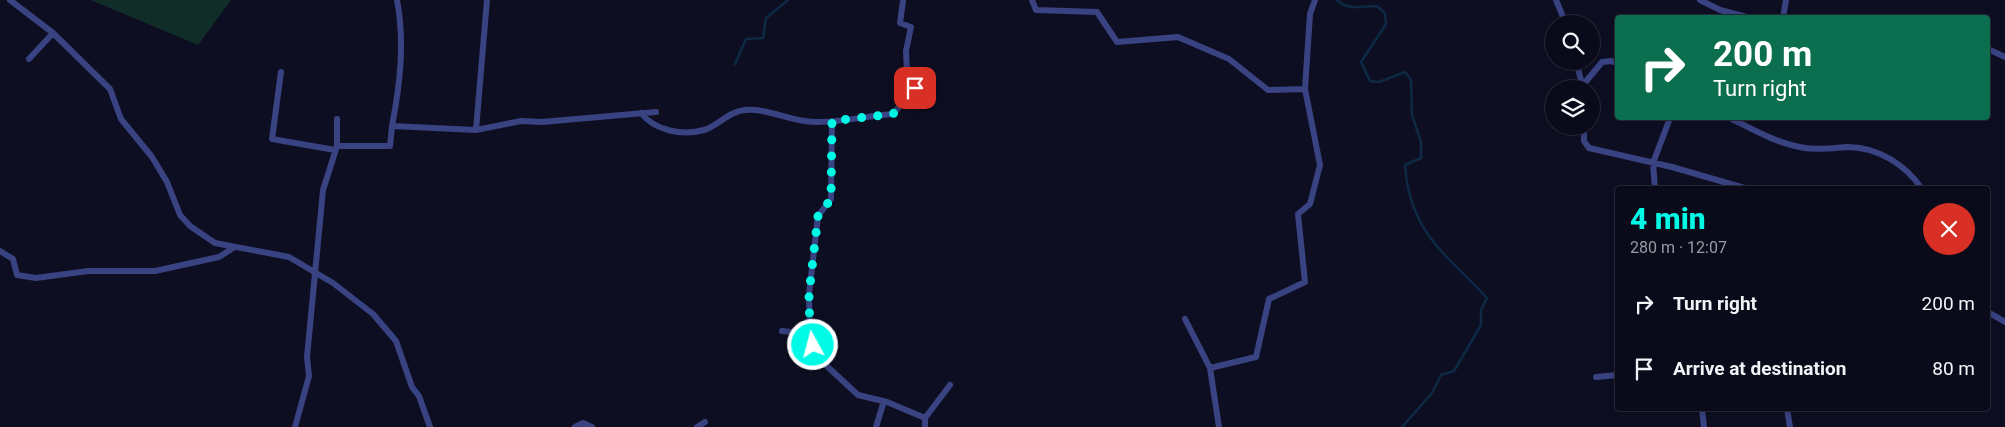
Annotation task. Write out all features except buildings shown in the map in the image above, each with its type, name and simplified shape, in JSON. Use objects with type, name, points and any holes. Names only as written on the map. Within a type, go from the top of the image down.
[{"type":"street","points":[[10,0],[53,33],[110,89],[120,119],[152,157],[168,182],[180,215],[190,226],[215,243],[233,248],[252,248],[289,257],[315,271],[374,314],[396,341],[430,427]]},
{"type":"street","points":[[281,72],[272,139],[336,148],[390,146],[399,88],[401,57],[397,0]]},
{"type":"street","points":[[476,130],[487,0]]},
{"type":"street","points":[[1032,0],[1036,10],[1096,12],[1117,42],[1178,38],[1229,59],[1268,90],[1305,90]]},
{"type":"street","points":[[1210,368],[1256,357],[1270,299],[1305,282],[1298,214],[1310,204],[1320,165],[1305,90],[1310,14],[1314,0]]},
{"type":"street","points":[[1556,0],[1562,15]]},
{"type":"street","points":[[1700,0],[1720,10],[1739,15]]},
{"type":"street","points":[[1784,15],[1786,0]]},
{"type":"street","points":[[641,113],[648,122],[668,130],[684,132],[704,130],[730,115],[745,110],[815,122],[893,114],[915,88],[907,73],[906,51],[912,27],[900,23],[903,1]]},
{"type":"street","points":[[29,59],[53,33]]},
{"type":"street","points":[[1990,50],[2005,57]]},
{"type":"street","points":[[1588,80],[1602,62],[1615,62]]},
{"type":"street","points":[[392,126],[476,130],[521,121],[542,122],[656,112]]},
{"type":"street","points":[[295,427],[309,376],[307,357],[323,190],[336,148],[337,119]]},
{"type":"street","points":[[1655,186],[1653,163],[1669,120]]},
{"type":"street","points":[[1734,120],[1770,138],[1805,148],[1847,148],[1872,152],[1899,163],[1919,186]]},
{"type":"street","points":[[832,121],[831,199],[818,216],[809,294],[810,334],[816,356],[858,395],[884,401],[925,418]]},
{"type":"street","points":[[1584,135],[1584,142],[1589,148],[1737,186]]},
{"type":"street","points":[[0,251],[13,258],[17,275],[36,278],[88,272],[155,271],[219,257],[233,248]]},
{"type":"street","points":[[1990,313],[2005,322]]},
{"type":"street","points":[[1185,319],[1210,368],[1219,427]]},
{"type":"street","points":[[782,331],[810,334]]},
{"type":"street","points":[[1596,377],[1615,374]]},
{"type":"street","points":[[925,427],[925,418],[950,385]]},
{"type":"street","points":[[876,427],[884,401]]},
{"type":"street","points":[[1702,411],[1704,427]]},
{"type":"street","points":[[1787,411],[1790,427]]},
{"type":"street","points":[[697,427],[705,422]]},
{"type":"street","points":[[575,427],[583,423],[592,427]]},
{"type":"green space","points":[[91,0],[231,0],[198,45]]},
{"type":"waterway","points":[[735,64],[746,39],[763,38],[766,18],[788,0]]},
{"type":"waterway","points":[[1337,0],[1351,7],[1377,6],[1385,13],[1386,24],[1361,62],[1370,81],[1379,82],[1405,72],[1411,80],[1412,115],[1421,142],[1421,158],[1405,165],[1408,188],[1414,208],[1432,240],[1487,298],[1481,310],[1481,325],[1454,371],[1441,375],[1432,393],[1402,427]]},
{"type":"route","points":[[813,345],[810,334],[809,294],[818,216],[831,199],[832,121],[893,114],[915,88]]}]
